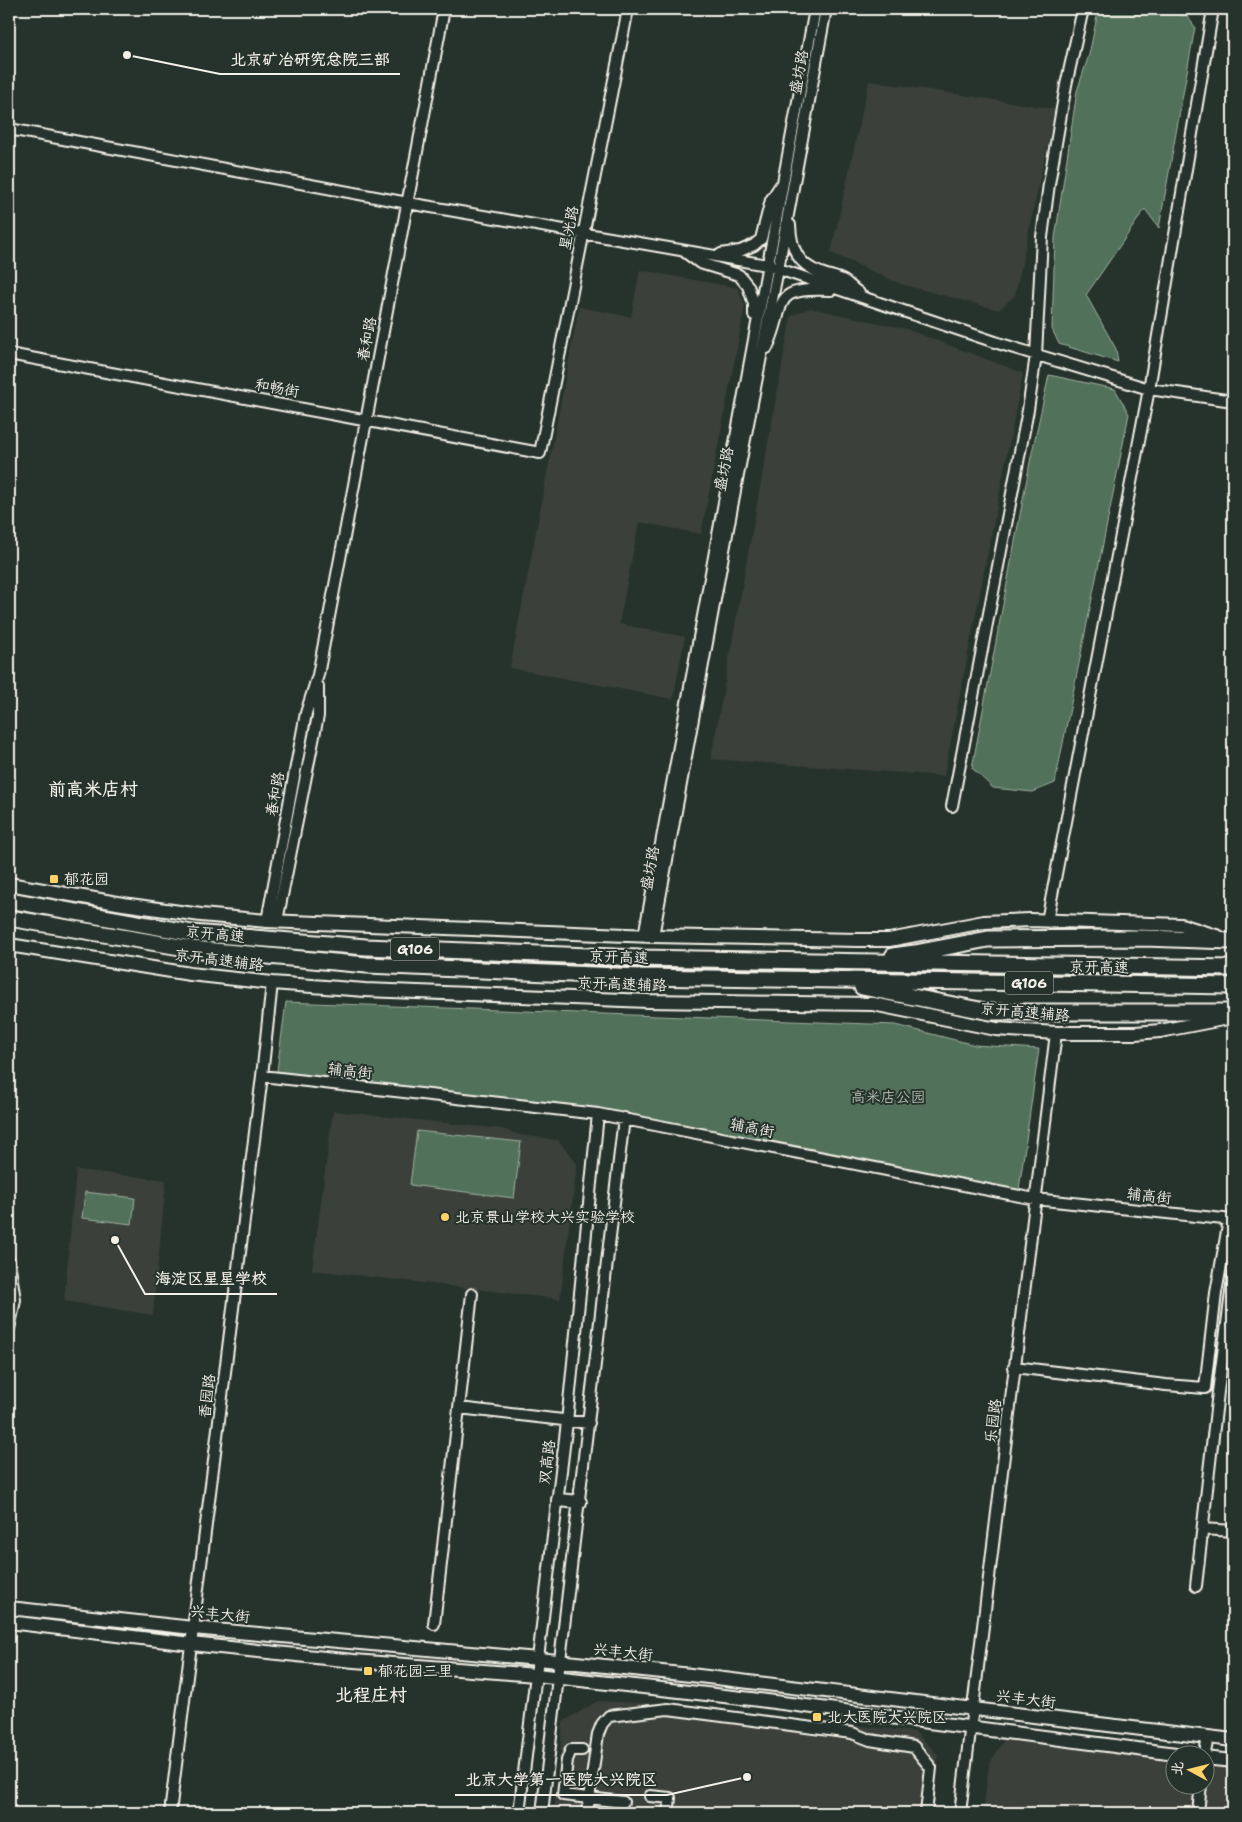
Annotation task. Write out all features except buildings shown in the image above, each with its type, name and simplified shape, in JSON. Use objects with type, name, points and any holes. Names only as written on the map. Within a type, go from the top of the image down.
[{"type":"highway","name":"京开高速","points":[[9,900],[192,932],[366,947],[824,963],[1233,968]]},
{"type":"highway","name":"京开高速","points":[[9,918],[192,949],[367,965],[639,977],[1233,986]]},
{"type":"highway","points":[[824,963],[915,953],[988,939],[1134,938],[1231,941]]},
{"type":"highway","points":[[824,979],[990,1012],[1233,1012]]},
{"type":"main road","points":[[9,884],[123,904],[201,915],[272,921],[648,936],[889,940],[984,922],[1047,921],[1181,925],[1231,941]]},
{"type":"main road","name":"京开高速辅路","points":[[9,945],[190,974],[272,983],[365,990],[648,1001],[873,1004],[996,1029],[1135,1033],[1160,1031],[1233,1017]]},
{"type":"main road","points":[[558,1500],[580,1502]]},
{"type":"main road","name":"兴丰大街","points":[[9,1608],[193,1628],[538,1659],[720,1678],[1233,1740]]},
{"type":"main road","points":[[9,1622],[354,1661],[559,1677],[806,1705],[1164,1752]]},
{"type":"main road","points":[[1214,1759],[1233,1761]]},
{"type":"street","name":"春和路","points":[[272,921],[318,716],[318,675],[444,9]]},
{"type":"street","name":"星光路","points":[[540,453],[628,9]]},
{"type":"street","name":"盛坊路","points":[[648,936],[767,265],[815,9]]},
{"type":"street","name":"盛坊路","points":[[648,936],[790,208],[826,9]]},
{"type":"street","points":[[952,806],[1028,410],[1036,355],[1042,236],[1049,184],[1066,85],[1083,9]]},
{"type":"street","points":[[1047,921],[1149,389],[1213,9]]},
{"type":"street","points":[[9,130],[584,234],[767,265],[1036,355],[1149,389],[1233,401]]},
{"type":"street","points":[[708,255],[740,252],[754,246],[761,239],[771,200],[783,181]]},
{"type":"street","points":[[790,208],[791,235],[796,255],[804,265],[844,281],[863,297]]},
{"type":"street","points":[[682,250],[700,263],[739,275],[748,286],[754,304],[755,332]]},
{"type":"street","points":[[760,363],[772,338],[783,300],[790,293],[814,289],[844,291]]},
{"type":"street","name":"和畅街","points":[[9,354],[367,419],[540,453]]},
{"type":"street","name":"香园路","points":[[170,1813],[272,983]]},
{"type":"street","name":"乐园路","points":[[960,1813],[1056,1032]]},
{"type":"street","name":"辅高街","points":[[262,1076],[598,1114],[1035,1199],[1231,1220]]},
{"type":"street","name":"双高路","points":[[519,1813],[567,1422],[598,1114]]},
{"type":"street","points":[[542,1813],[590,1423],[624,1118]]},
{"type":"street","points":[[1014,1366],[1205,1388],[1216,1293],[1231,1220]]},
{"type":"street","points":[[9,1261],[15,1300],[9,1329]]},
{"type":"street","points":[[1196,1586],[1233,1278]]},
{"type":"street","points":[[434,1624],[472,1294]]},
{"type":"street","points":[[459,1408],[567,1422],[590,1423]]},
{"type":"street","points":[[1203,1529],[1233,1531]]},
{"type":"street","points":[[354,1661],[356,1643]]},
{"type":"street","points":[[587,1813],[598,1734],[602,1724],[609,1716],[668,1710],[852,1733],[870,1740],[914,1747],[930,1768],[926,1813]]},
{"type":"street","points":[[1207,1744],[1208,1737]]},
{"type":"street","points":[[582,1750],[571,1750],[567,1760],[563,1795],[622,1802]]},
{"type":"street","points":[[1198,1813],[1200,1794]]},
{"type":"street","points":[[650,1796],[670,1798],[668,1813]]},
{"type":"shaded area","points":[[869,81],[1055,109],[1015,295],[999,310],[901,284],[831,253]]},
{"type":"shaded area","points":[[640,270],[738,288],[745,306],[701,534],[639,522],[619,624],[685,637],[673,699],[510,668],[579,307],[631,317]]},
{"type":"shaded area","points":[[810,308],[906,329],[1023,373],[944,776],[711,759],[791,316]]},
{"type":"shaded area","name":"北京景山学校大兴实验学校","points":[[333,1111],[502,1129],[520,1135],[558,1140],[577,1164],[560,1299],[312,1270]]},
{"type":"shaded area","points":[[76,1170],[166,1180],[153,1315],[64,1301]]},
{"type":"shaded area","points":[[598,1701],[662,1704],[915,1732],[938,1755],[934,1799],[935,1813],[554,1813],[563,1722]]},
{"type":"shaded area","points":[[1004,1740],[1164,1760],[1164,1794],[1214,1794],[1214,1765],[1233,1768],[1233,1813],[983,1813],[989,1765]]},
{"type":"green space","points":[[1107,9],[1147,9],[1187,16],[1195,27],[1159,228],[1145,209],[1086,295],[1116,349],[1118,362],[1059,344],[1052,329],[1055,238],[1077,91],[1089,55],[1098,12]]},
{"type":"green space","points":[[1049,375],[1115,389],[1129,414],[1055,783],[1033,792],[993,788],[972,768],[1031,457]]},
{"type":"green space","name":"高米店公园","points":[[286,1002],[896,1025],[975,1045],[1039,1049],[1018,1196],[657,1125],[276,1078]]},
{"type":"green space","points":[[417,1131],[521,1142],[514,1198],[410,1185]]},
{"type":"green space","points":[[85,1192],[135,1198],[132,1224],[82,1218]]},
{"type":"place","name":"北京矿冶研究总院三部","points":[[127,55]]},
{"type":"place","name":"郁花园","points":[[54,879]]},
{"type":"place","name":"北京景山学校大兴实验学校","points":[[445,1217]]},
{"type":"place","name":"海淀区星星学校","points":[[115,1240]]},
{"type":"place","name":"郁花园三里","points":[[368,1671]]},
{"type":"place","name":"北大医院大兴院区","points":[[817,1717]]},
{"type":"place","name":"北京大学第一医院大兴院区","points":[[747,1777]]},
{"type":"district","name":"前高米店村","points":[[93,789]]},
{"type":"district","name":"北程庄村","points":[[371,1695]]}]
